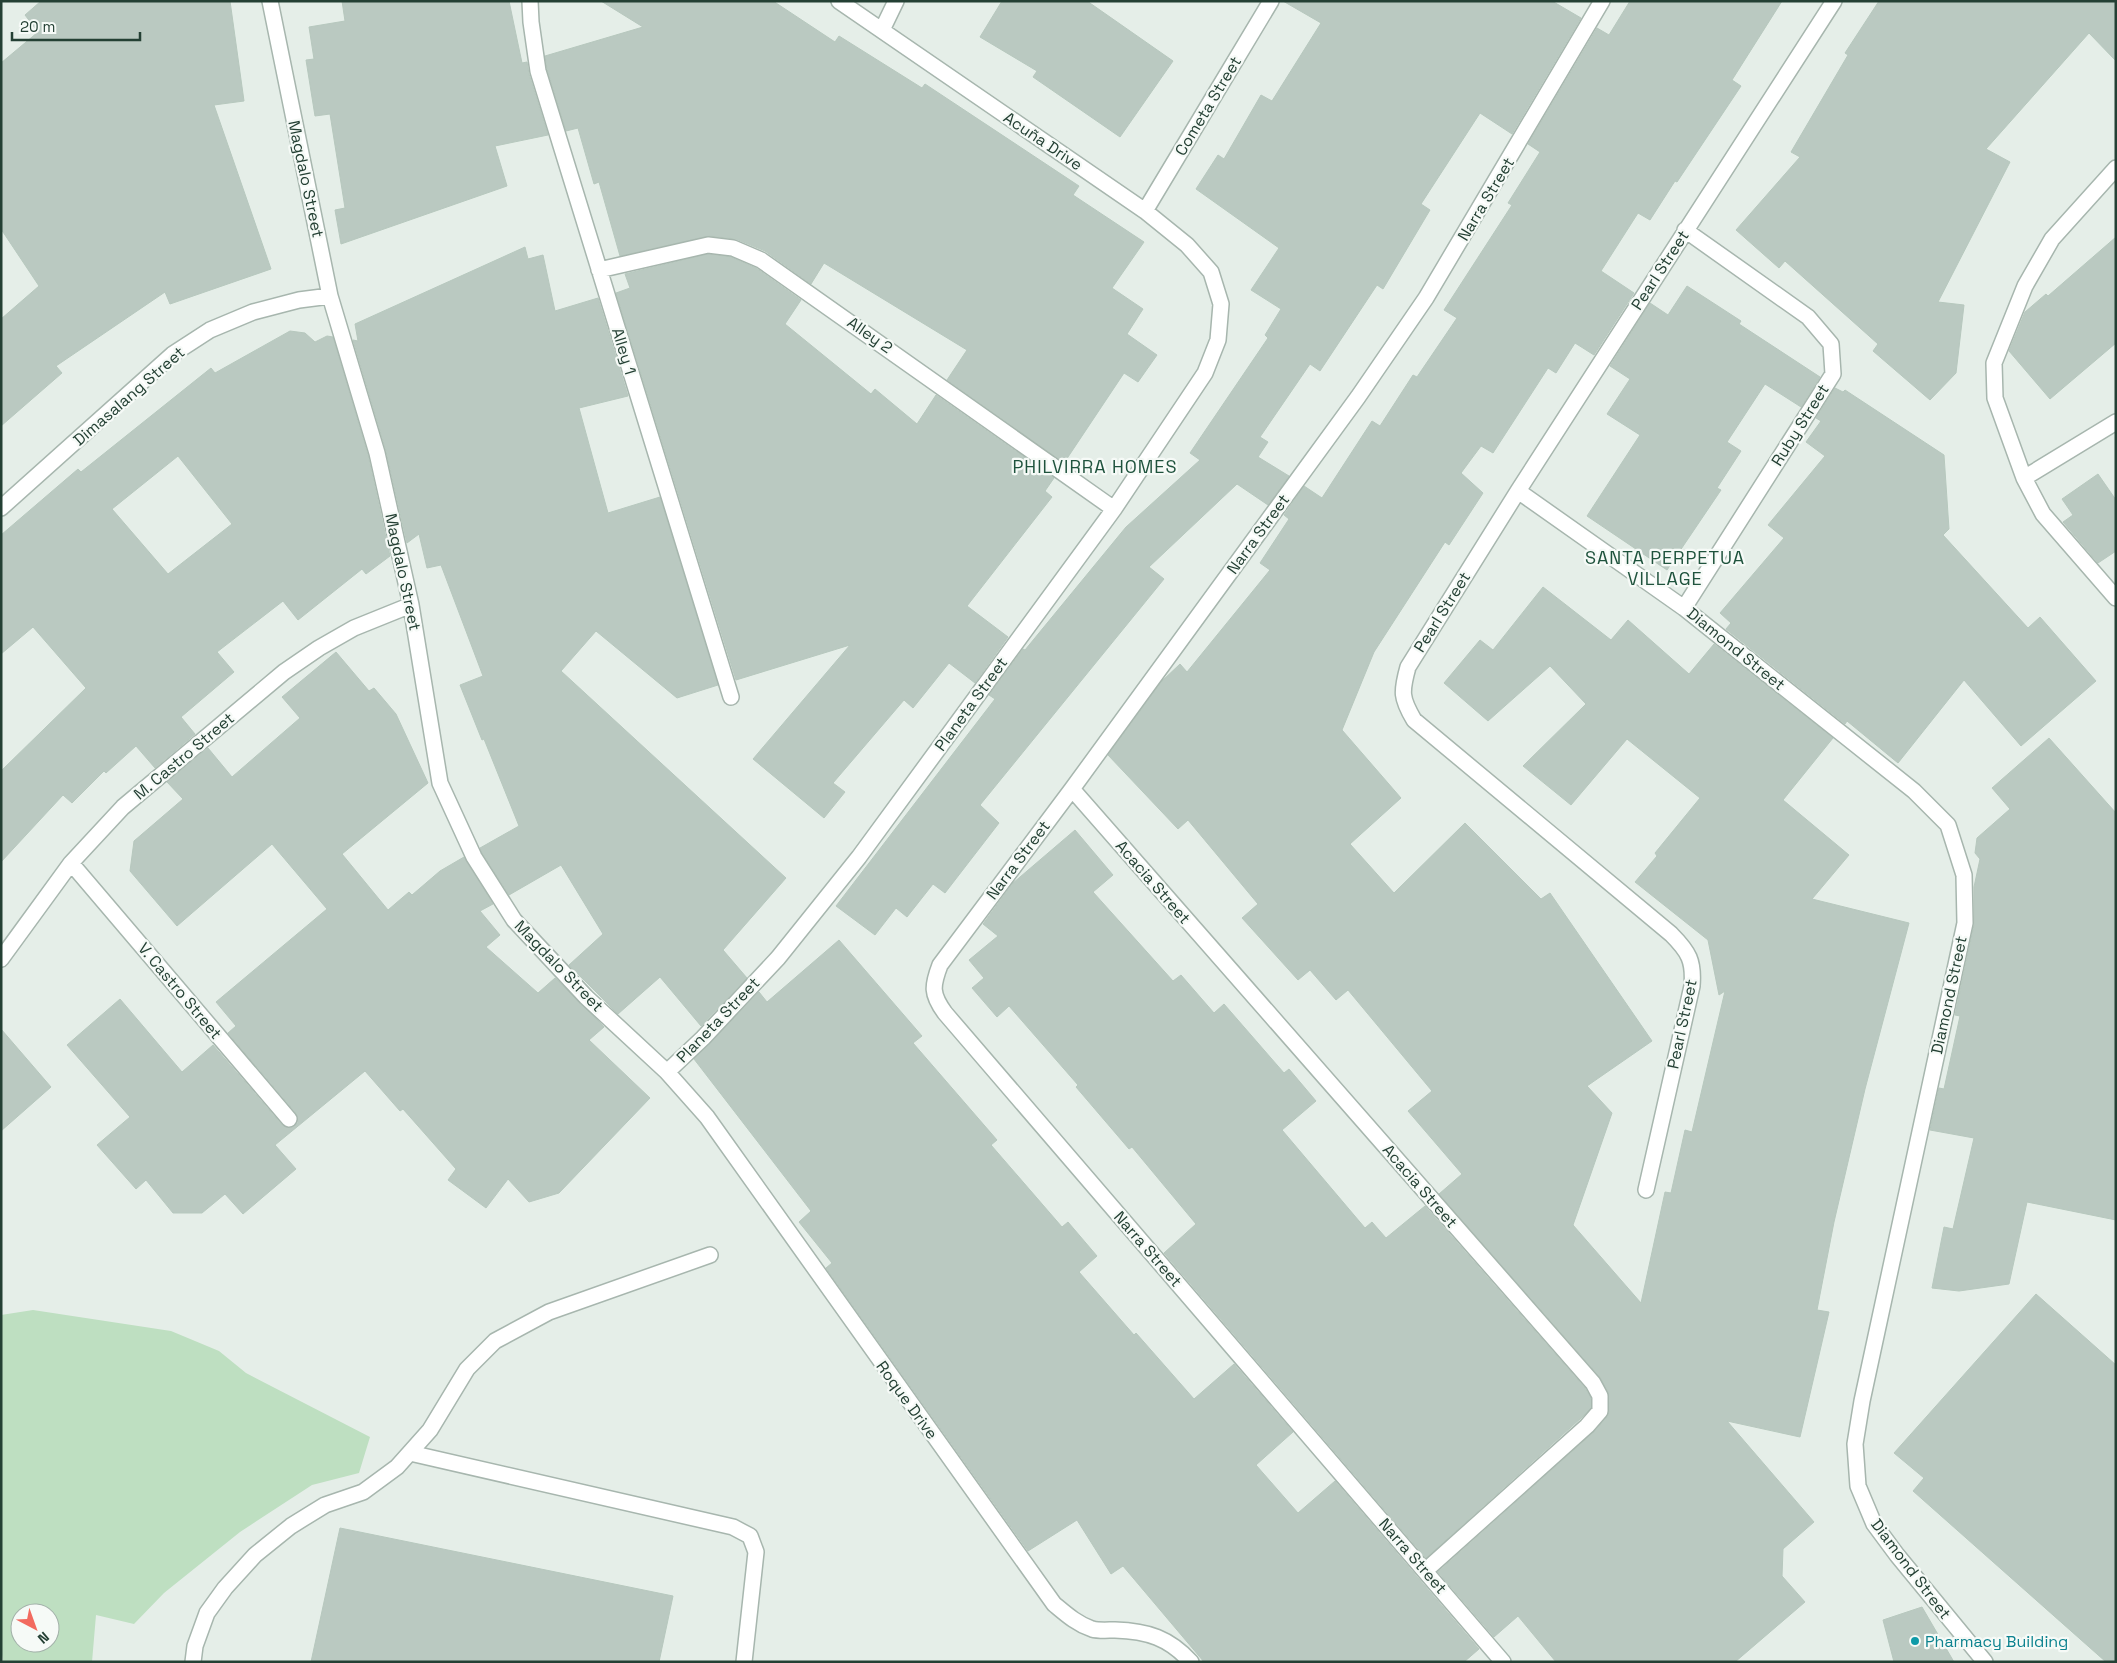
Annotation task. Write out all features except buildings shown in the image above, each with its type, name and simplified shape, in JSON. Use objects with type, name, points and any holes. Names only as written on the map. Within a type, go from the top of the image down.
[{"type":"street","name":"Magdalo Street","points":[[270,1],[330,296],[377,453],[411,605],[440,783],[474,857],[514,920],[586,997],[667,1072]]},
{"type":"street","name":"Alley 1","points":[[530,1],[538,71],[731,697]]},
{"type":"street","name":"Acuña Drive","points":[[839,1],[1144,211],[1187,245],[1211,272],[1221,304]]},
{"type":"street","points":[[882,30],[896,1]]},
{"type":"street","name":"Cometa Street","points":[[1144,211],[1271,1]]},
{"type":"street","name":"Narra Street","points":[[1503,1662],[935,1000],[933,982],[940,965],[1072,789],[1352,405],[1426,298],[1602,1]]},
{"type":"street","name":"Pearl Street","points":[[1646,1190],[1692,986],[1693,968],[1686,948],[1414,720],[1404,703],[1403,685],[1408,667],[1518,491],[1834,1]]},
{"type":"street","points":[[2116,168],[2052,239],[2025,286],[1994,363],[1995,398],[2024,478],[2043,514],[2116,598]]},
{"type":"street","name":"Ruby Street","points":[[1684,608],[1833,374],[1831,344],[1808,317],[1685,230]]},
{"type":"street","name":"Alley 2","points":[[599,270],[708,245],[734,248],[761,260],[1114,509]]},
{"type":"street","name":"Dimasalang Street","points":[[1,508],[173,354],[210,330],[253,312],[299,300],[330,296]]},
{"type":"street","name":"Planeta Street","points":[[667,1072],[703,1038],[778,958],[859,857],[1114,509],[1205,373],[1218,340],[1221,304]]},
{"type":"street","points":[[2024,478],[2116,422]]},
{"type":"street","name":"Diamond Street","points":[[1518,491],[1684,608],[1914,791],[1948,825],[1964,875],[1965,923],[1862,1401],[1855,1444],[1858,1486],[1874,1524],[1897,1555],[1985,1662]]},
{"type":"street","name":"M. Castro Street","points":[[1,959],[71,862],[123,807],[284,672],[319,648],[354,628],[411,605]]},
{"type":"street","name":"Acacia Street","points":[[1072,789],[1587,1376],[1600,1396],[1600,1411],[1587,1426],[1425,1570]]},
{"type":"street","name":"V. Castro Street","points":[[71,862],[289,1120]]},
{"type":"street","name":"Roque Drive","points":[[667,1072],[707,1117],[1054,1604],[1074,1622],[1094,1630],[1138,1632],[1156,1636],[1173,1644],[1192,1662]]},
{"type":"street","points":[[194,1662],[195,1646],[208,1612],[225,1588],[255,1555],[292,1526],[325,1506],[363,1492],[397,1467],[430,1430],[466,1369],[495,1341],[549,1312],[710,1255]]},
{"type":"street","points":[[410,1453],[733,1527],[750,1536],[756,1552],[744,1662]]},
{"type":"green space","points":[[33,1310],[171,1331],[219,1351],[246,1373],[370,1437],[359,1473],[312,1485],[240,1532],[164,1593],[134,1624],[96,1615],[92,1662],[3,1662],[1,1647],[1,1315]]},
{"type":"place","name":"Pharmacy Building","points":[[1915,1641]]},
{"type":"district","name":"PHILVIRRA HOMES","points":[[1095,466]]},
{"type":"district","name":"SANTA PERPETUA VILLAGE","points":[[1665,567]]}]
